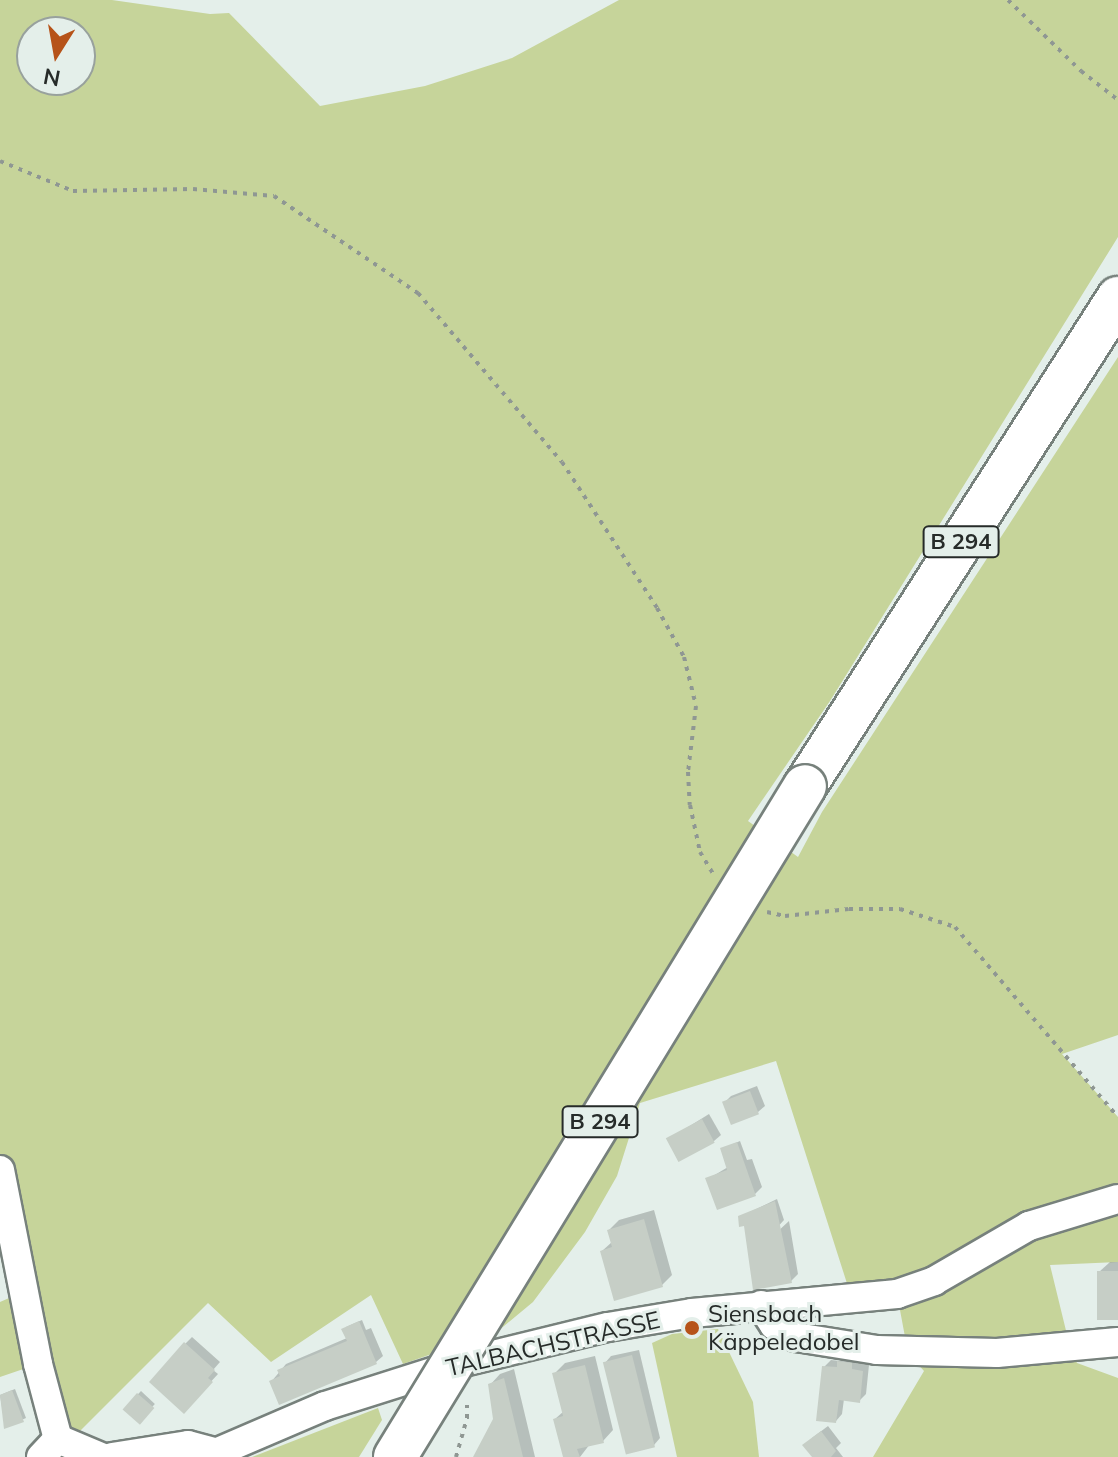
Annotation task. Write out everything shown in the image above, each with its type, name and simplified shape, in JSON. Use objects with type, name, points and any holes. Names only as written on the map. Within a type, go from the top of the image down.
[{"type":"highway","name":"B 294","points":[[395,1457],[805,786],[1118,298]]},
{"type":"street","points":[[0,1170],[38,1364],[50,1448],[101,1457]]},
{"type":"street","name":"TALBACHSTRASSE","points":[[211,1455],[325,1406],[464,1362],[608,1327],[761,1305],[897,1294],[934,1281],[1029,1226],[1118,1199]]},
{"type":"street","points":[[761,1305],[774,1325],[796,1337],[823,1343],[927,1354],[997,1353],[1118,1342]]},
{"type":"street","points":[[112,1457],[188,1445],[211,1455]]},
{"type":"path","points":[[1008,0],[1081,71],[1118,100]]},
{"type":"path","points":[[0,161],[73,191],[193,189],[274,196],[418,293],[562,462],[657,608],[684,657]]},
{"type":"path","points":[[955,927],[1118,1117]]},
{"type":"green space","points":[[0,0],[112,0],[210,14],[229,13],[320,106],[425,86],[512,58],[619,0],[1118,0],[1118,237],[830,701],[748,821],[798,857],[822,812],[1118,357],[1118,1035],[1062,1054],[1118,1117],[1118,1262],[1050,1265],[1070,1347],[1077,1363],[1118,1378],[1118,1457],[873,1457],[924,1371],[908,1353],[897,1294],[851,1296],[776,1061],[640,1103],[617,1176],[585,1232],[533,1302],[498,1331],[403,1364],[371,1295],[271,1362],[208,1303],[80,1431],[68,1435],[38,1364],[0,1377],[0,1302],[25,1291],[0,1170]]},
{"type":"green space","points":[[718,1329],[753,1402],[759,1457],[677,1457],[652,1343],[672,1334]]},
{"type":"green space","points":[[378,1408],[382,1420],[359,1457],[252,1457]]},
{"type":"building","points":[[750,1091],[759,1114],[731,1125],[722,1102]]},
{"type":"building","points":[[702,1119],[715,1143],[678,1162],[666,1138]]},
{"type":"building","points":[[737,1142],[756,1196],[717,1210],[705,1178],[727,1170],[720,1148]]},
{"type":"building","points":[[775,1201],[792,1283],[753,1290],[744,1226],[739,1227],[738,1216]]},
{"type":"building","points":[[644,1219],[663,1287],[614,1301],[600,1251],[612,1247],[607,1230]]},
{"type":"building","points":[[1097,1271],[1118,1271],[1118,1320],[1097,1320]]},
{"type":"building","points":[[359,1321],[377,1364],[279,1405],[269,1381],[280,1376],[277,1370],[347,1341],[341,1329]]},
{"type":"building","points":[[184,1342],[215,1370],[208,1378],[213,1382],[184,1414],[149,1382]]},
{"type":"building","points":[[632,1355],[655,1447],[626,1454],[603,1362]]},
{"type":"building","points":[[837,1361],[852,1363],[852,1369],[863,1371],[860,1403],[839,1400],[836,1423],[816,1421],[822,1366],[837,1367]]},
{"type":"building","points":[[585,1365],[604,1443],[577,1449],[580,1457],[563,1457],[553,1419],[563,1416],[552,1373]]},
{"type":"building","points":[[504,1378],[523,1457],[473,1457],[493,1419],[488,1384]]},
{"type":"building","points":[[12,1390],[24,1422],[4,1429],[0,1395]]},
{"type":"building","points":[[137,1393],[154,1408],[140,1425],[123,1410]]},
{"type":"building","points":[[821,1431],[836,1451],[831,1457],[812,1457],[802,1445]]},
{"type":"place","name":"Siensbach Käppeledobel","points":[[692,1328]]}]
